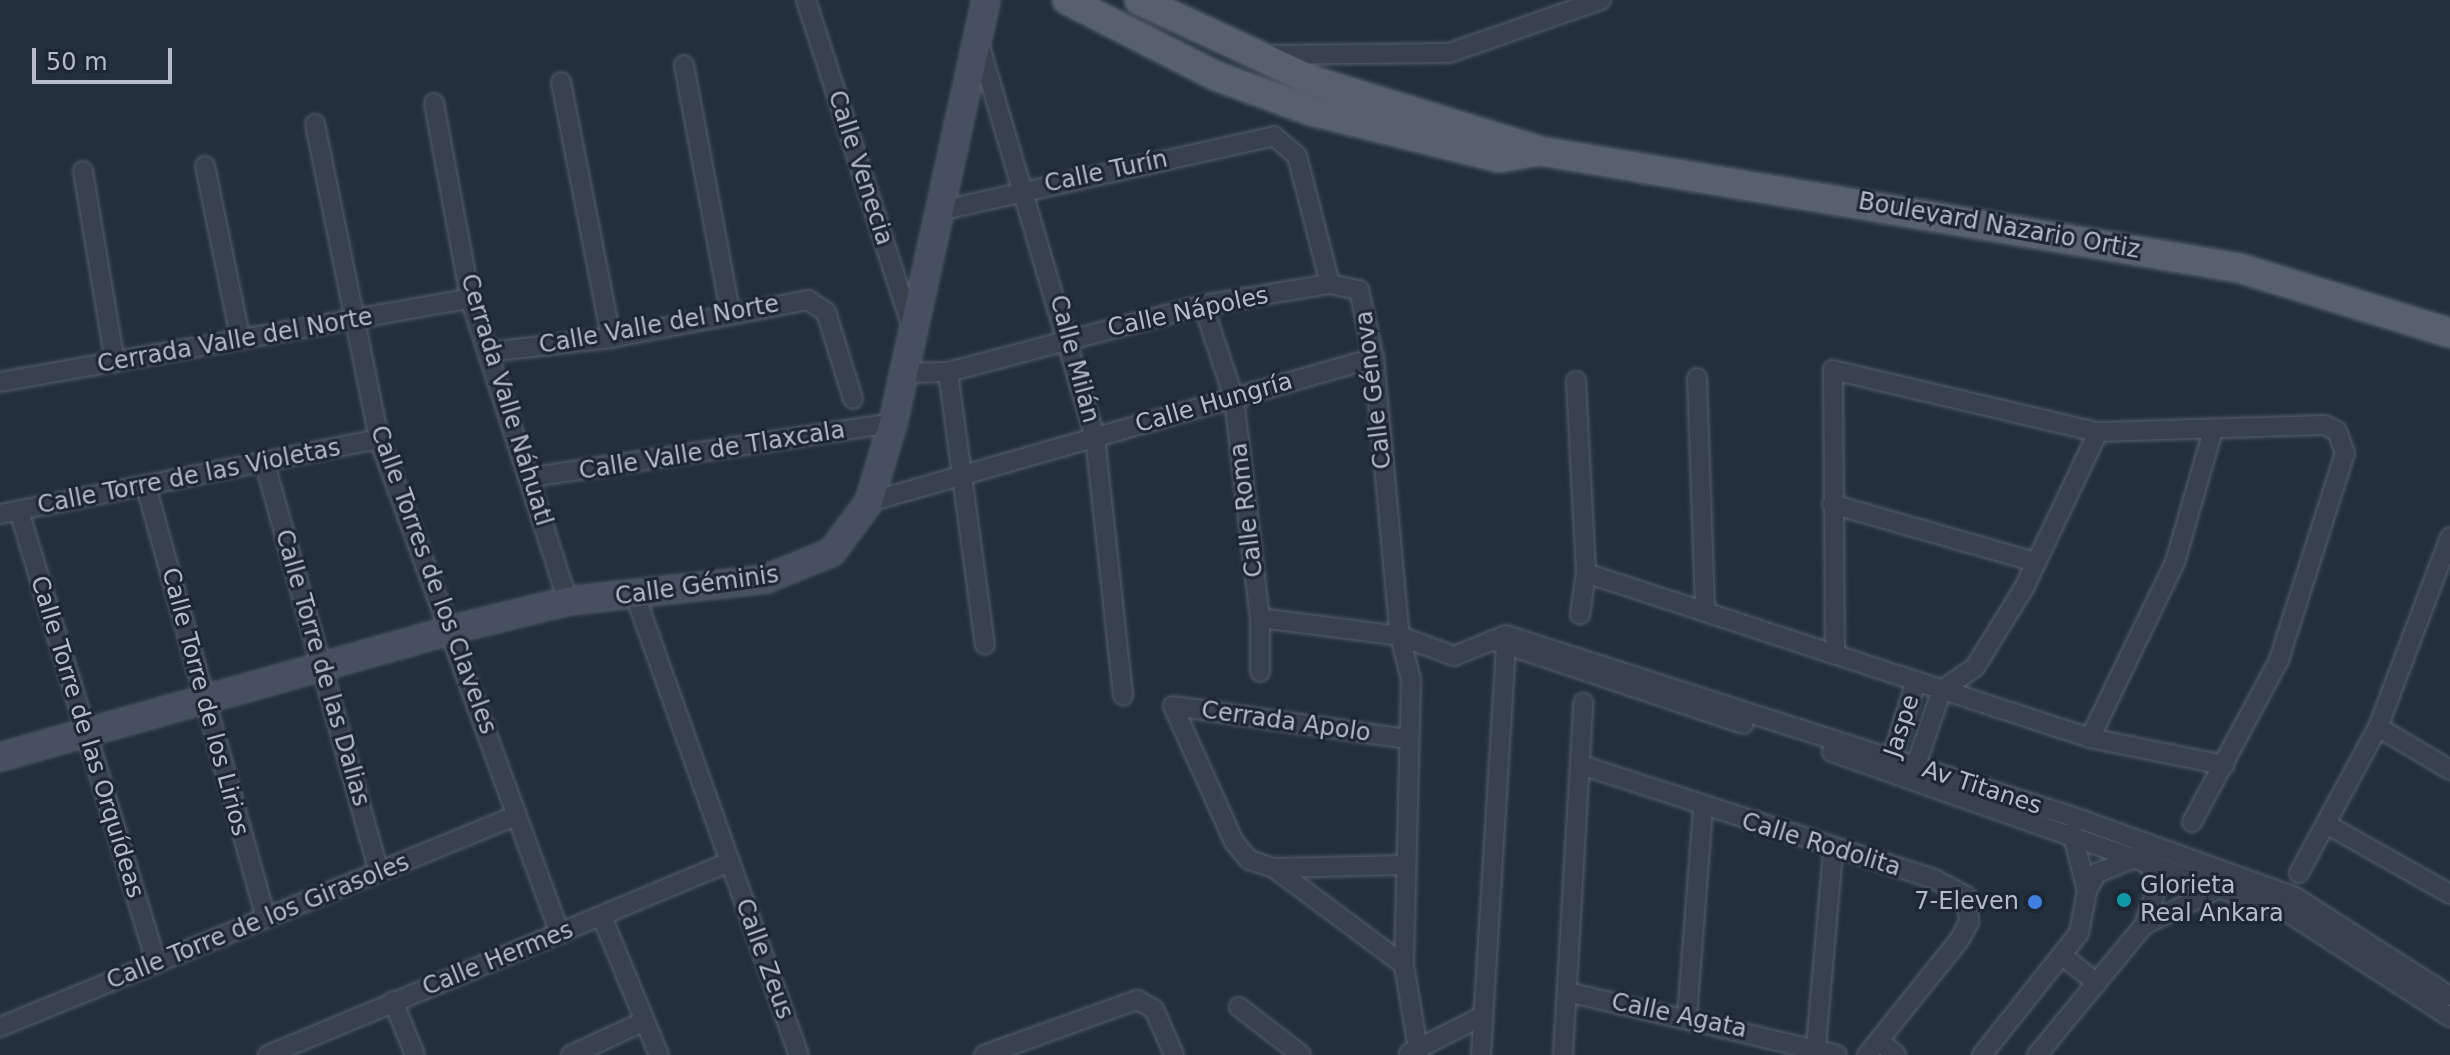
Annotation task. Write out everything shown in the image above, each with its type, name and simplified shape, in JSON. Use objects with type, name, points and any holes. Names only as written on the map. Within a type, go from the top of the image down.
[{"type":"main road","name":"Boulevard Nazario Ortiz","points":[[1067,0],[1216,76],[1311,111],[1499,158],[1540,151]]},
{"type":"main road","name":"Boulevard Nazario Ortiz","points":[[1139,0],[1245,55],[1540,151],[2239,268],[2337,292],[2450,333]]},
{"type":"street","name":"Calle Venecia","points":[[806,0],[914,336]]},
{"type":"street","name":"Calle Géminis","points":[[0,757],[200,698],[454,629],[568,601],[635,595],[801,570],[832,552],[869,502],[893,423],[976,34],[986,0]]},
{"type":"street","points":[[1245,55],[1449,53],[1601,0]]},
{"type":"street","name":"Calle Milán","points":[[976,34],[1027,189],[1095,437],[1123,695]]},
{"type":"street","points":[[684,65],[731,315]]},
{"type":"street","points":[[561,82],[611,338]]},
{"type":"street","name":"Cerrada Valle Náhuatl","points":[[434,103],[470,298],[532,477],[568,601]]},
{"type":"street","name":"Calle Torres de los Claveles","points":[[315,124],[379,439],[454,629],[515,816],[560,934]]},
{"type":"street","name":"Calle Turín","points":[[939,211],[1274,136]]},
{"type":"street","name":"Calle Génova","points":[[1274,136],[1297,156],[1330,284],[1359,290],[1374,358],[1400,636],[1410,704],[1407,739]]},
{"type":"street","points":[[205,166],[240,336]]},
{"type":"street","points":[[83,171],[115,362]]},
{"type":"street","name":"Calle Nápoles","points":[[906,373],[948,372],[1203,305],[1330,284]]},
{"type":"street","name":"Cerrada Valle del Norte","points":[[0,382],[240,336],[355,320],[470,298]]},
{"type":"street","name":"Calle Valle del Norte","points":[[488,352],[611,338],[808,300],[826,312],[853,399]]},
{"type":"street","name":"Calle Roma","points":[[1203,305],[1234,398],[1260,618],[1260,672]]},
{"type":"street","name":"Calle Hungría","points":[[869,502],[1374,358]]},
{"type":"street","points":[[1835,654],[1833,370],[2098,432],[2324,425],[2337,431],[2345,453],[2279,660],[2192,822]]},
{"type":"street","points":[[948,372],[965,474],[985,644]]},
{"type":"street","points":[[1697,378],[1705,612]]},
{"type":"street","points":[[1576,381],[1586,573],[1580,615]]},
{"type":"street","name":"Calle Valle de Tlaxcala","points":[[532,477],[893,423]]},
{"type":"street","points":[[2090,738],[2175,562],[2213,430]]},
{"type":"street","points":[[1942,690],[1975,667],[2036,562],[2098,432]]},
{"type":"street","name":"Calle Torre de las Violetas","points":[[0,514],[379,439]]},
{"type":"street","name":"Calle Torre de las Dalias","points":[[265,464],[379,872]]},
{"type":"street","name":"Calle Torre de los Lirios","points":[[146,486],[200,698],[266,918]]},
{"type":"street","points":[[1832,504],[2036,562]]},
{"type":"street","name":"Calle Torre de las Orquídeas","points":[[19,511],[156,963]]},
{"type":"street","points":[[2299,873],[2328,825],[2378,727],[2450,537]]},
{"type":"street","points":[[1586,573],[2090,738],[2224,765]]},
{"type":"street","name":"Calle Zeus","points":[[635,595],[799,1055]]},
{"type":"street","points":[[1260,618],[1400,636],[1454,656],[1499,645],[1481,1055]]},
{"type":"street","name":"Av Titanes","points":[[1499,645],[1890,765],[2143,852],[2224,886],[2335,939],[2450,1017]]},
{"type":"street","name":"Jaspe","points":[[1890,765],[1916,681]]},
{"type":"street","name":"Jaspe","points":[[1913,773],[1942,690]]},
{"type":"street","points":[[1563,1055],[1583,703]]},
{"type":"street","name":"Cerrada Apolo","points":[[1404,965],[1274,868],[1249,860],[1234,842],[1173,706],[1407,739]]},
{"type":"street","points":[[2378,727],[2450,770]]},
{"type":"street","points":[[1407,739],[1404,965],[1415,1052],[1483,1016]]},
{"type":"street","name":"Calle Rodolita","points":[[1581,765],[1703,808],[1936,880],[1966,896],[1971,908],[1960,939],[1873,1048]]},
{"type":"street","name":"Av Titanes","points":[[1913,773],[2072,832],[2143,852]]},
{"type":"street","points":[[1687,1017],[1703,808]]},
{"type":"street","name":"Calle Torre de los Girasoles","points":[[0,1027],[515,816]]},
{"type":"street","points":[[2328,825],[2450,894]]},
{"type":"street","points":[[1982,1055],[2064,957],[2084,919],[2087,891],[2072,832]]},
{"type":"street","points":[[2087,891],[2097,873],[2143,852],[2169,849],[2295,897],[2450,996]]},
{"type":"street","points":[[1816,1046],[1833,850]]},
{"type":"street","points":[[2037,1055],[2144,925],[2156,891],[2143,852]]},
{"type":"street","points":[[2120,862],[2138,867],[2156,891]]},
{"type":"street","name":"Calle Hermes","points":[[268,1055],[728,863]]},
{"type":"street","points":[[1274,868],[1405,865]]},
{"type":"street","points":[[2144,925],[2224,886]]},
{"type":"street","points":[[602,917],[659,1055]]},
{"type":"street","points":[[2064,957],[2097,983]]},
{"type":"street","name":"Calle Agata","points":[[1567,992],[1816,1046],[1837,1055]]},
{"type":"street","points":[[393,1001],[415,1055]]},
{"type":"street","points":[[984,1055],[1123,1001],[1154,1009],[1174,1055]]},
{"type":"street","points":[[1239,1007],[1301,1055]]},
{"type":"street","points":[[571,1055],[645,1021]]},
{"type":"street","points":[[1873,1048],[1896,1055]]},
{"type":"place","name":"Glorieta Real Ankara","points":[[2124,900]]},
{"type":"place","name":"7-Eleven","points":[[2035,902]]}]
